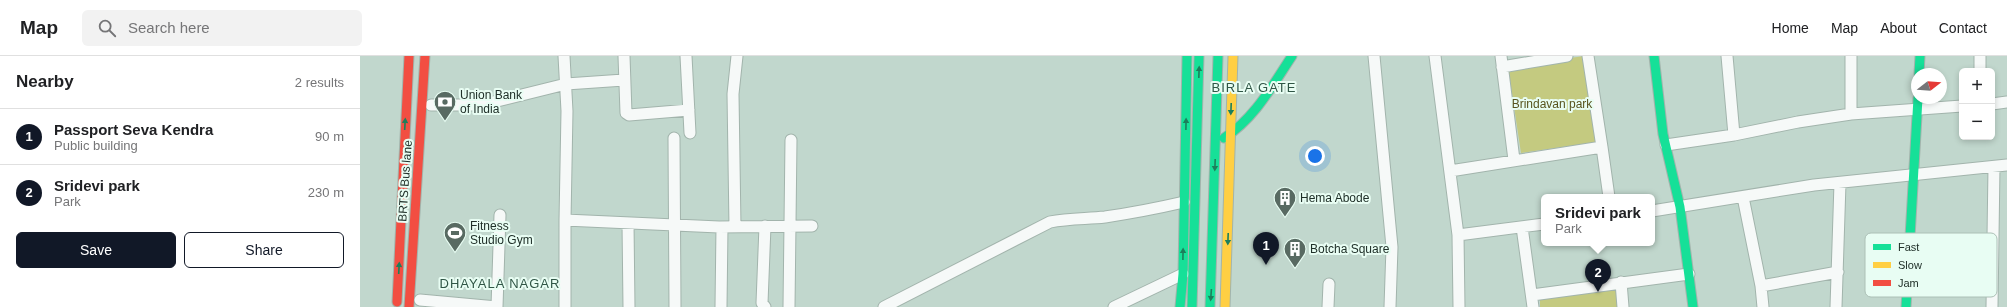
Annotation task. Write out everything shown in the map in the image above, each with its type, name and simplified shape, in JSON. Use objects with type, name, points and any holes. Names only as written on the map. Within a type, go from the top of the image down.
[{"type":"main road","points":[[397,307],[408,56]]},
{"type":"main road","name":"BRTS Bus lane","points":[[409,307],[425,56]]},
{"type":"main road","points":[[421,268],[434,56]]},
{"type":"main road","points":[[1180,307],[1183,274],[1187,56]]},
{"type":"main road","points":[[1192,307],[1199,56]]},
{"type":"main road","points":[[1210,307],[1218,56]]},
{"type":"main road","points":[[1225,307],[1233,56]]},
{"type":"main road","points":[[1185,142],[1216,142],[1230,135],[1255,109],[1292,56]]},
{"type":"main road","points":[[1654,56],[1666,145],[1680,207],[1693,307]]},
{"type":"main road","points":[[1919,68],[1920,56]]},
{"type":"main road","points":[[1910,233],[1917,104]]},
{"type":"main road","points":[[1906,307],[1907,297]]},
{"type":"street","points":[[564,56],[566,84],[565,307]]},
{"type":"street","points":[[624,56],[625,109],[629,115],[689,110]]},
{"type":"street","points":[[686,56],[690,133]]},
{"type":"street","points":[[735,227],[735,145],[732,108],[737,56]]},
{"type":"street","points":[[1374,56],[1392,247],[1390,307]]},
{"type":"street","points":[[1435,56],[1458,235],[1459,307]]},
{"type":"street","points":[[1514,160],[1501,62],[1567,56]]},
{"type":"street","points":[[1588,56],[1609,194]]},
{"type":"street","points":[[1727,56],[1734,135]]},
{"type":"street","points":[[1851,56],[1851,114]]},
{"type":"street","points":[[1980,56],[1980,68]]},
{"type":"street","points":[[431,105],[468,106],[492,104],[566,84],[624,80]]},
{"type":"street","points":[[1995,104],[2007,102]]},
{"type":"street","points":[[1666,145],[1734,135],[1798,122],[1911,104]]},
{"type":"street","points":[[1932,104],[1959,106]]},
{"type":"street","points":[[674,138],[676,226],[675,307]]},
{"type":"street","points":[[789,307],[791,140]]},
{"type":"street","points":[[1450,171],[1602,147]]},
{"type":"street","points":[[1655,211],[1840,183],[2007,165]]},
{"type":"street","points":[[1993,233],[1994,167]]},
{"type":"street","points":[[1836,307],[1840,183]]},
{"type":"street","points":[[1742,197],[1761,286],[1763,307]]},
{"type":"street","points":[[884,307],[1050,222],[1065,218],[1103,217],[1149,210],[1184,202]]},
{"type":"street","points":[[420,300],[497,307],[500,215]]},
{"type":"street","points":[[565,220],[676,226],[812,226]]},
{"type":"street","points":[[628,223],[630,307]]},
{"type":"street","points":[[1458,235],[1541,224]]},
{"type":"street","points":[[765,226],[762,303],[765,307]]},
{"type":"street","points":[[721,307],[722,227]]},
{"type":"street","points":[[1522,227],[1533,307]]},
{"type":"street","points":[[1761,286],[1838,272]]},
{"type":"street","points":[[1114,307],[1183,274]]},
{"type":"street","points":[[1532,295],[1689,274]]},
{"type":"street","points":[[1621,282],[1623,307]]},
{"type":"street","points":[[1328,307],[1329,284]]},
{"type":"street","points":[[1992,297],[1992,307]]},
{"type":"green space","name":"Brindavan park","points":[[1584,56],[1597,142],[1521,153],[1508,67]]},
{"type":"green space","points":[[1617,286],[1619,307],[1540,307],[1540,298]]},
{"type":"traffic: fast","points":[[1180,307],[1183,274],[1187,56]]},
{"type":"traffic: fast","points":[[1192,307],[1199,56]]},
{"type":"traffic: fast","points":[[1210,307],[1218,56]]},
{"type":"traffic: fast","points":[[1224,138],[1235,130],[1254,111],[1270,90],[1292,56]]},
{"type":"traffic: fast","points":[[1654,56],[1663,134],[1680,207],[1693,307]]},
{"type":"traffic: fast","points":[[1919,68],[1920,56]]},
{"type":"traffic: fast","points":[[1910,233],[1918,104]]},
{"type":"traffic: fast","points":[[1906,307],[1907,297]]},
{"type":"traffic: slow","points":[[1225,307],[1233,56]]},
{"type":"traffic: jam","points":[[397,302],[409,56]]},
{"type":"traffic: jam","points":[[409,307],[425,56]]},
{"type":"place","name":"Union Bank of India","points":[[445,122]]},
{"type":"place","name":"Hema Abode","points":[[1285,218]]},
{"type":"place","name":"Fitness Studio Gym","points":[[455,252]]},
{"type":"place","name":"Passport Seva Kendra","points":[[1266,265]]},
{"type":"place","name":"Botcha Square","points":[[1295,268]]},
{"type":"place","name":"Sridevi park","points":[[1598,292]]},
{"type":"district","name":"BIRLA GATE","points":[[1254,87]]},
{"type":"district","name":"DHAYALA NAGAR","points":[[500,283]]}]
